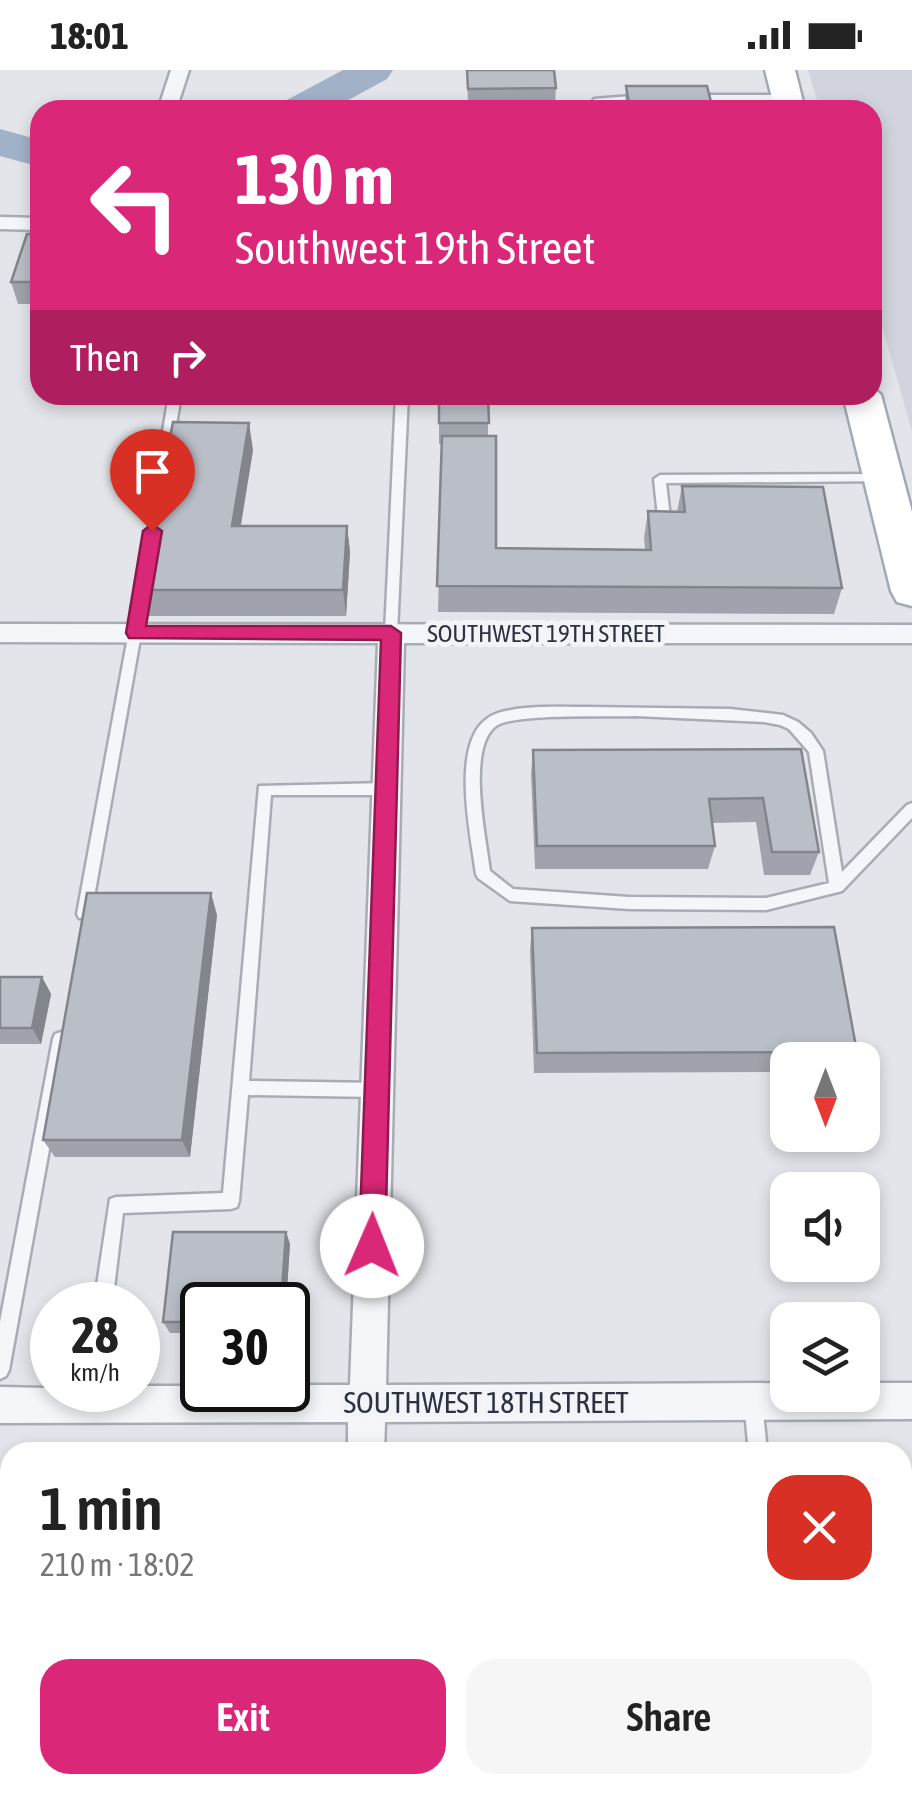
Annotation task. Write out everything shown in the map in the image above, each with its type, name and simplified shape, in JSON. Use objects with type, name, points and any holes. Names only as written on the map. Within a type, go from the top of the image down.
[{"type":"main road","points":[[865,405],[912,591]]},
{"type":"street","points":[[170,100],[180,70]]},
{"type":"street","points":[[0,223],[30,224]]},
{"type":"street","name":"SOUTHWEST 19TH STREET","points":[[0,633],[912,634]]},
{"type":"street","points":[[366,1442],[391,633]]},
{"type":"street","name":"SOUTHWEST 18TH STREET","points":[[160,1398],[912,1402]]},
{"type":"street","name":"SOUTHWEST 18TH STREET","points":[[0,1405],[30,1402]]},
{"type":"lane","points":[[673,98],[786,93]]},
{"type":"lane","points":[[616,100],[655,98]]},
{"type":"lane","points":[[151,541],[173,405]]},
{"type":"lane","points":[[391,633],[402,405]]},
{"type":"lane","points":[[666,526],[660,479],[883,478]]},
{"type":"lane","points":[[82,924],[148,560]]},
{"type":"lane","points":[[836,887],[816,751],[804,733],[782,719],[697,713],[528,713],[494,719],[475,741],[474,797],[483,874],[510,896],[766,904],[836,887],[912,809]]},
{"type":"lane","points":[[106,1282],[116,1206],[231,1201],[264,790],[385,788]]},
{"type":"lane","points":[[0,1370],[64,1021]]},
{"type":"lane","points":[[239,1088],[376,1090]]},
{"type":"lane","points":[[753,1402],[757,1442]]},
{"type":"shaded area","points":[[808,70],[912,70],[912,432],[882,326],[882,100],[817,100]]},
{"type":"building","points":[[467,70],[554,70],[556,88],[468,89]]},
{"type":"building","points":[[626,86],[707,86],[710,100],[628,100]]},
{"type":"building","points":[[27,234],[30,234],[30,282],[11,282]]},
{"type":"building","points":[[439,405],[488,405],[489,423],[439,423]]},
{"type":"building","points":[[173,422],[249,423],[232,526],[347,526],[343,590],[140,590]]},
{"type":"building","points":[[442,436],[496,436],[496,548],[651,550],[648,511],[685,512],[682,486],[823,487],[842,588],[437,586]]},
{"type":"building","points":[[801,749],[819,852],[772,852],[763,798],[709,799],[715,846],[537,846],[533,750]]},
{"type":"building","points":[[87,893],[211,893],[182,1140],[43,1140]]},
{"type":"building","points":[[834,927],[855,1042],[770,1042],[770,1052],[537,1053],[532,928]]},
{"type":"building","points":[[0,977],[42,977],[32,1028],[0,1028]]},
{"type":"building","points":[[173,1232],[286,1232],[283,1282],[180,1282],[180,1322],[163,1322]]},
{"type":"waterway","points":[[318,100],[373,70]]},
{"type":"waterway","points":[[0,142],[30,151]]},
{"type":"route","points":[[152,531],[136,633],[391,633],[372,1246]]}]
